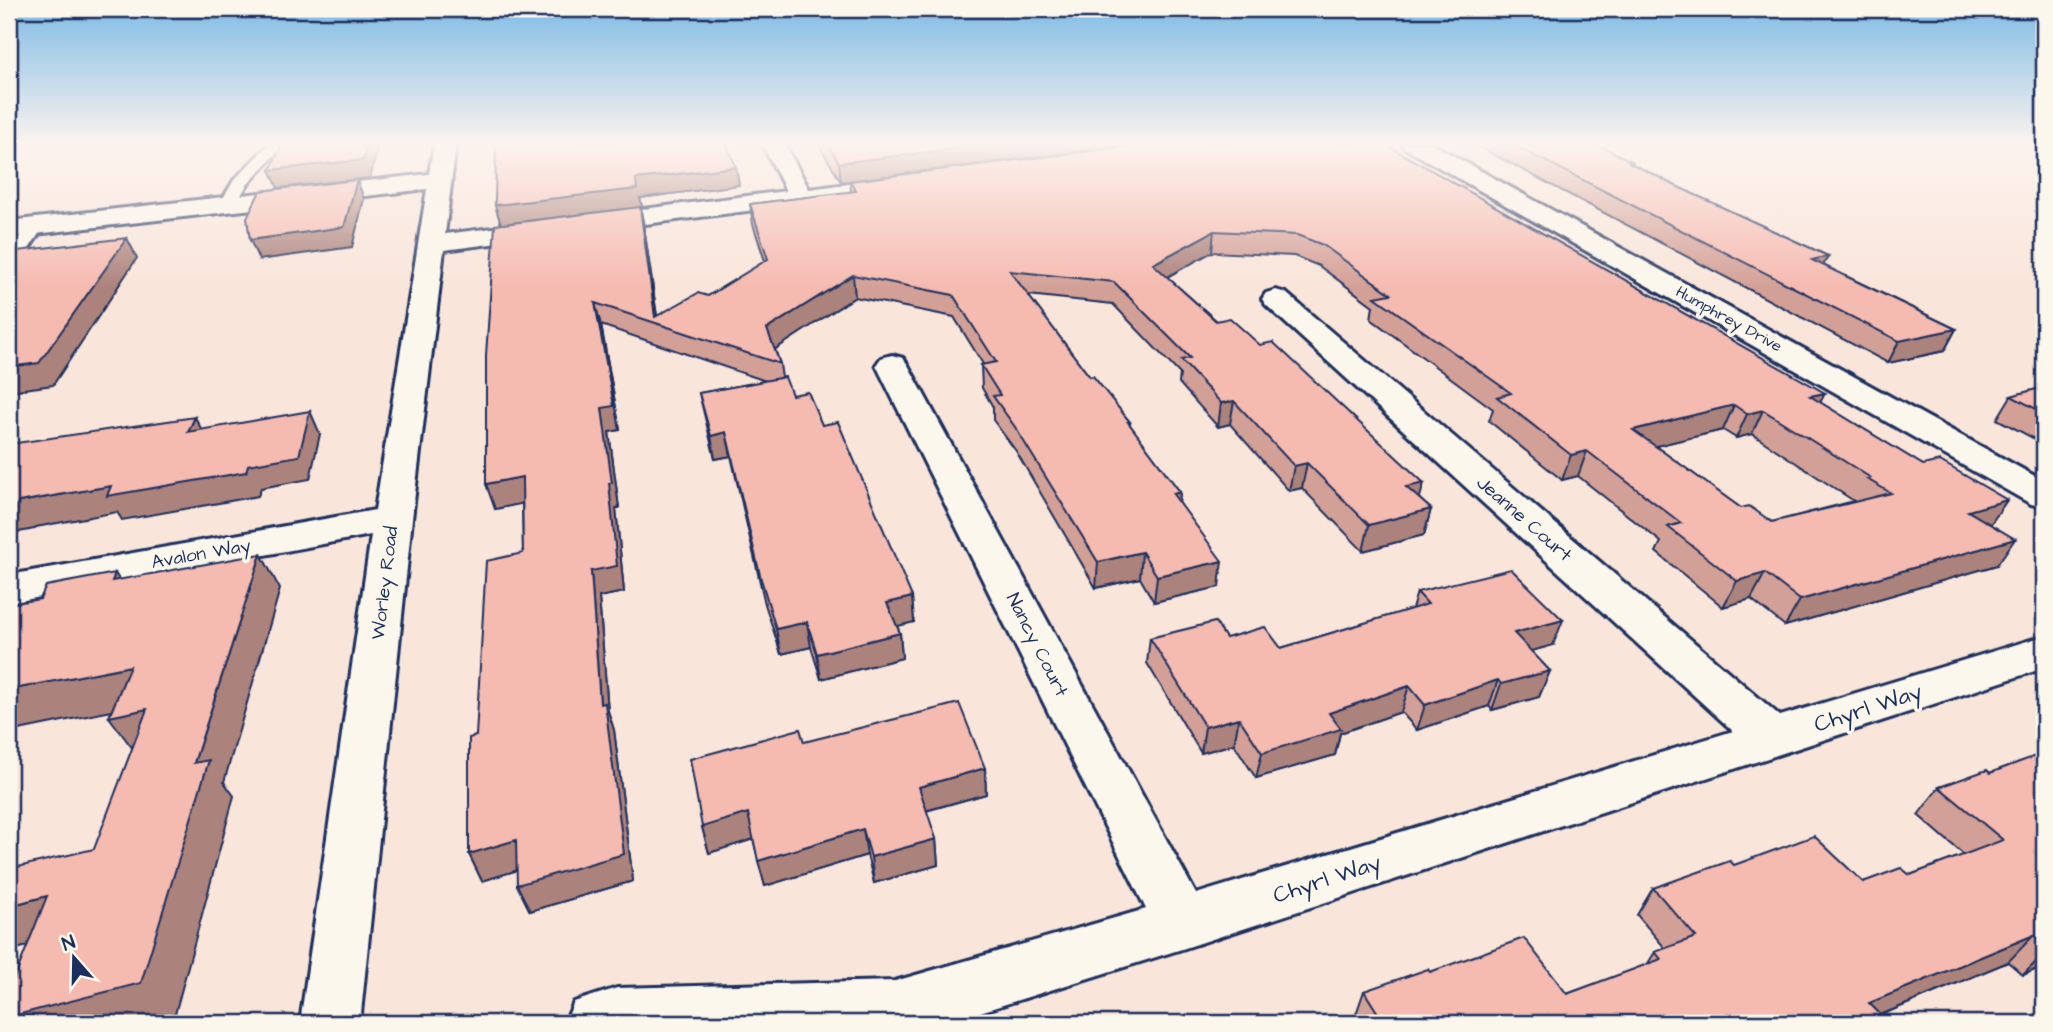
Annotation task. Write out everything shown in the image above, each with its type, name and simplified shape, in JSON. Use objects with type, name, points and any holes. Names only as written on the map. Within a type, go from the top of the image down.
[{"type":"street","points":[[9,229],[227,205],[296,191]]},
{"type":"street","name":"Worley Road","points":[[330,1023],[393,519],[438,191]]},
{"type":"street","points":[[798,191],[801,197]]},
{"type":"street","points":[[432,244],[845,191]]},
{"type":"street","name":"Humphrey Drive","points":[[1498,191],[2044,496]]},
{"type":"street","name":"Jeanne Court","points":[[1276,299],[1773,738]]},
{"type":"street","name":"Nancy Court","points":[[892,365],[1182,924]]},
{"type":"street","name":"Avalon Way","points":[[9,589],[393,519]]},
{"type":"street","name":"Chyrl Way","points":[[595,1023],[617,1017],[895,1010],[1182,924],[2044,652]]},
{"type":"lane","points":[[227,205],[235,191]]},
{"type":"lane","points":[[36,226],[10,264],[50,262]]},
{"type":"building","points":[[260,191],[354,191],[344,227],[250,240],[247,218]]},
{"type":"building","points":[[495,191],[618,191],[495,205]]},
{"type":"building","points":[[855,191],[1468,191],[1825,393],[1810,396],[1923,465],[1940,461],[2007,500],[1968,511],[2015,539],[1800,600],[1765,573],[1737,581],[1668,527],[1681,523],[1587,451],[1571,455],[1497,397],[1511,393],[1375,297],[1391,294],[1323,245],[1297,235],[1214,231],[1153,264],[1216,321],[1230,318],[1260,345],[1273,342],[1424,483],[1406,487],[1431,509],[1369,525],[1307,463],[1294,466],[1234,401],[1221,403],[1181,360],[1190,358],[1114,282],[1010,271],[1090,377],[1093,376],[1130,422],[1180,492],[1173,494],[1222,561],[1157,576],[1142,552],[1098,562],[993,396],[1000,395],[981,365],[996,362],[953,295],[853,275],[767,329],[780,364],[595,303],[614,406],[602,408],[612,483],[609,483],[617,566],[591,571],[600,704],[605,703],[624,854],[517,885],[516,840],[469,854],[469,738],[476,736],[486,561],[523,553],[522,477],[486,484],[486,355],[495,225],[640,207],[655,317],[698,293],[708,296],[768,259],[750,204]],"holes":[[[1734,405],[1747,414],[1763,410],[1871,478],[1867,479],[1891,493],[1772,522],[1749,506],[1741,508],[1633,430]]]},
{"type":"building","points":[[1605,191],[1687,191],[1828,256],[1812,260],[1956,329],[1899,341]]},
{"type":"building","points":[[127,238],[39,363],[9,367],[9,252]]},
{"type":"building","points":[[785,377],[792,395],[808,392],[822,425],[838,422],[912,597],[887,603],[900,633],[817,654],[807,622],[776,629],[761,579],[726,432],[711,436],[699,393]]},
{"type":"building","points":[[2044,387],[2044,413],[2011,396]]},
{"type":"building","points":[[310,411],[299,456],[248,465],[246,472],[107,496],[111,486],[19,502],[9,507],[9,444],[195,417],[188,432]]},
{"type":"building","points":[[261,554],[194,763],[209,760],[141,983],[9,1017],[9,992],[47,896],[9,906],[9,869],[94,849],[147,709],[109,717],[130,666],[9,690],[9,604],[40,599],[46,586],[115,573],[112,581]]},
{"type":"building","points":[[1511,569],[1563,620],[1514,633],[1550,671],[1501,684],[1498,680],[1425,705],[1409,686],[1329,713],[1341,729],[1262,753],[1239,718],[1205,727],[1150,638],[1215,622],[1226,638],[1265,627],[1281,648],[1428,604],[1417,592]]},
{"type":"building","points":[[959,703],[985,768],[919,787],[936,839],[871,857],[863,829],[758,861],[748,813],[702,827],[690,759],[800,729],[804,742]]},
{"type":"building","points":[[2044,753],[2044,944],[2034,935],[1869,1003],[1889,1023],[1384,1023],[1364,991],[1428,969],[1430,972],[1524,938],[1567,994],[1661,959],[1655,952],[1696,937],[1653,888],[1730,861],[1734,865],[1814,836],[1863,882],[1901,868],[1910,875],[2003,840],[1939,787],[1987,770],[1990,773]]}]
